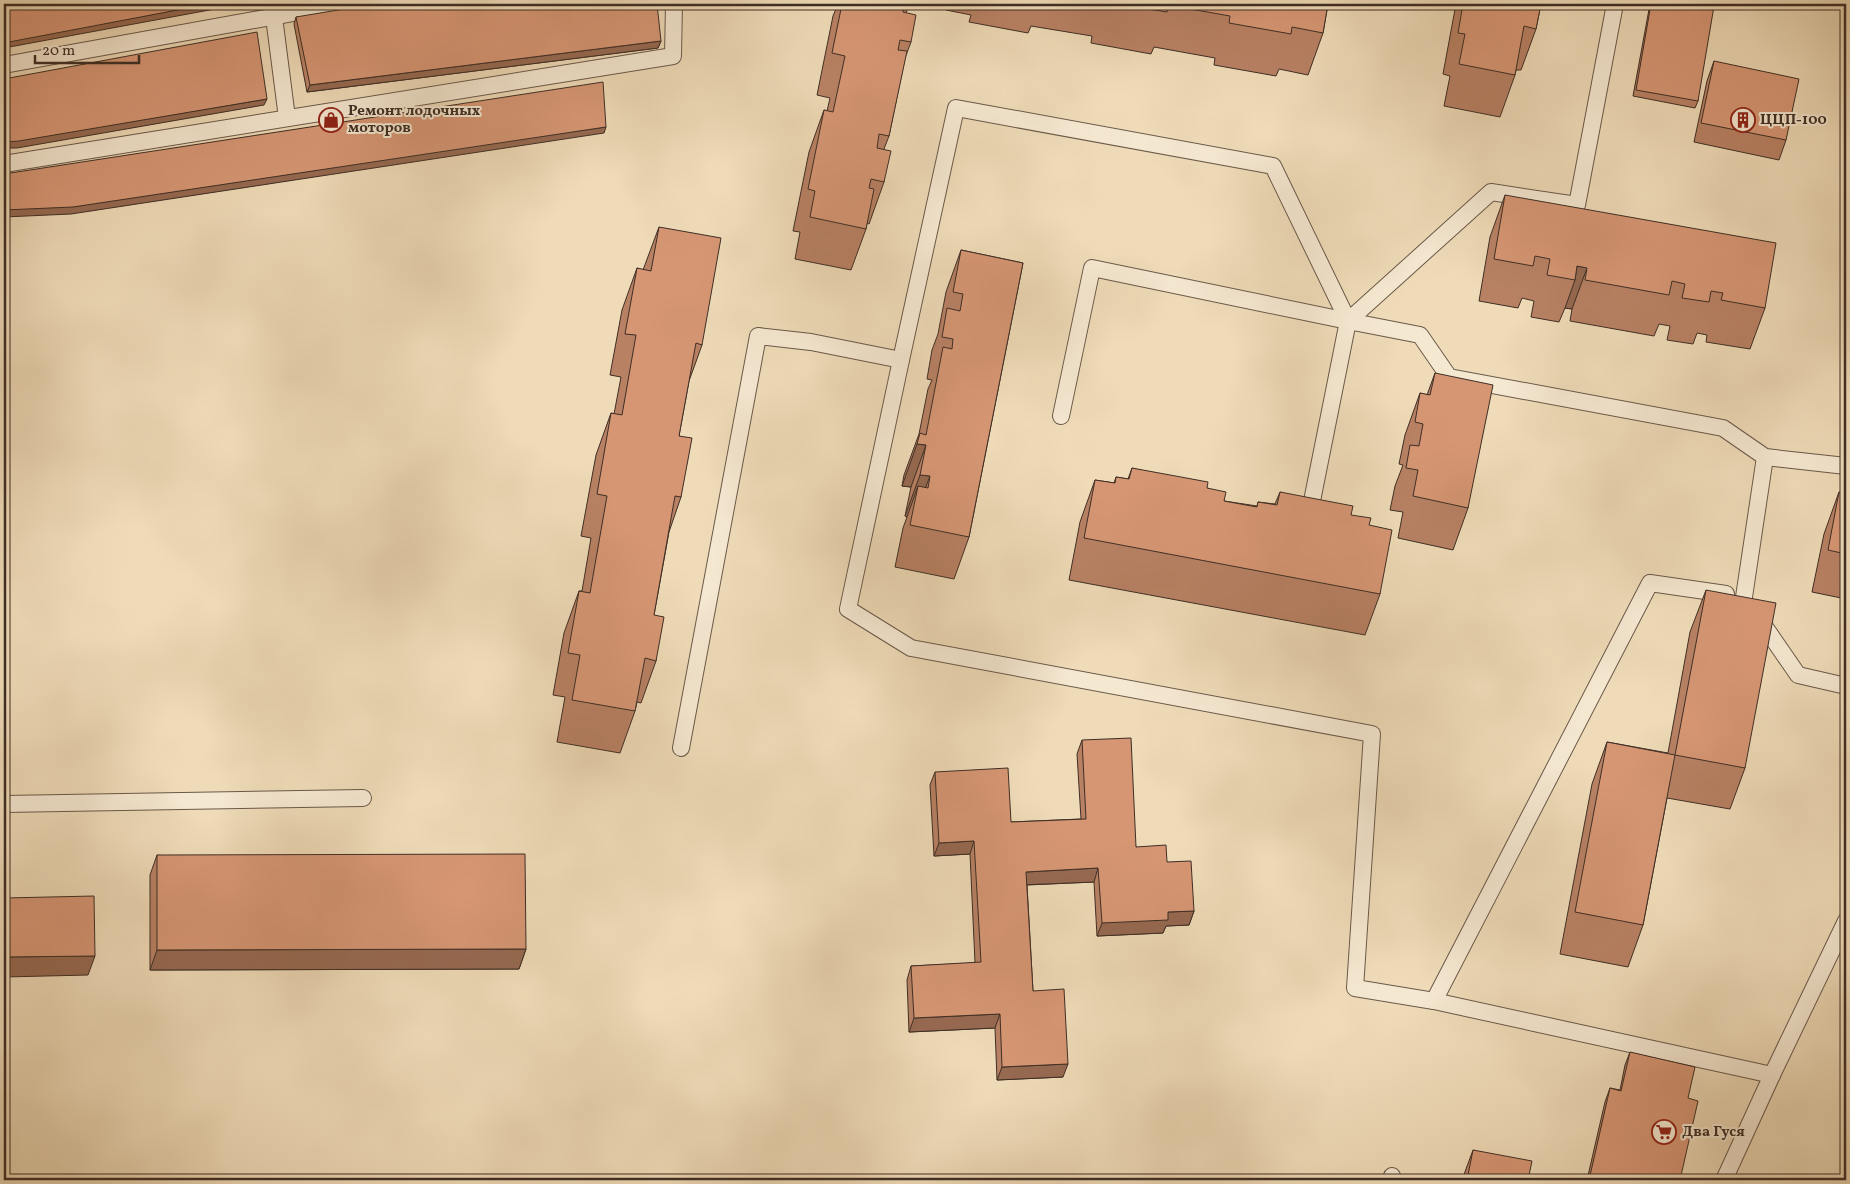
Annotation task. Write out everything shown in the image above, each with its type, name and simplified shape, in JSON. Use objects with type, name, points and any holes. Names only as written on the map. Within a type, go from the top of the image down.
[{"type":"lane","points":[[4,65],[343,4]]},
{"type":"lane","points":[[4,164],[674,56],[674,4]]},
{"type":"lane","points":[[1310,511],[1348,322],[1492,192],[1577,205],[1614,4]]},
{"type":"lane","points":[[274,17],[287,118]]},
{"type":"lane","points":[[1348,322],[1273,166],[956,108],[848,609],[911,648],[1372,734],[1355,988],[1434,1002],[1772,1075]]},
{"type":"lane","points":[[1061,416],[1092,268],[1420,336],[1449,376],[1724,428],[1765,457],[1846,466]]},
{"type":"lane","points":[[681,748],[758,336],[811,342],[902,360]]},
{"type":"lane","points":[[1765,457],[1744,597],[1798,675],[1846,686]]},
{"type":"lane","points":[[1434,1002],[1650,583],[1744,597]]},
{"type":"lane","points":[[4,804],[363,798]]},
{"type":"lane","points":[[1724,1180],[1846,921]]},
{"type":"building","points":[[4,4],[209,4],[4,42]]},
{"type":"building","points":[[374,4],[657,4],[661,41],[310,85],[296,17]]},
{"type":"building","points":[[842,4],[904,4],[903,12],[916,15],[911,42],[900,40],[898,50],[907,51],[889,136],[879,134],[877,148],[891,151],[884,182],[871,179],[869,188],[874,189],[866,229],[810,217],[815,191],[808,189],[824,110],[833,112],[845,56],[832,53]]},
{"type":"building","points":[[1119,4],[1328,4],[1323,33],[1292,27],[1291,34],[1229,23],[1230,16],[1168,5],[1167,12]]},
{"type":"building","points":[[1463,4],[1541,4],[1536,29],[1524,26],[1515,75],[1459,64],[1465,34],[1458,33]]},
{"type":"building","points":[[1651,4],[1699,4],[1714,6],[1698,101],[1636,90]]},
{"type":"building","points":[[257,32],[267,99],[4,142],[4,79]]},
{"type":"building","name":"ЦЦП-100","points":[[1714,61],[1799,79],[1786,140],[1701,123]]},
{"type":"building","points":[[603,82],[606,127],[73,207],[4,210],[4,174]]},
{"type":"building","points":[[1505,195],[1776,243],[1765,308],[1721,300],[1723,293],[1711,291],[1709,302],[1682,298],[1685,284],[1672,281],[1669,295],[1585,280],[1587,268],[1577,266],[1575,280],[1547,275],[1550,259],[1535,256],[1533,266],[1494,259]]},
{"type":"building","points":[[659,227],[721,238],[702,345],[696,343],[679,436],[692,438],[681,497],[675,496],[654,615],[664,617],[656,661],[645,658],[635,711],[572,700],[580,655],[568,653],[579,591],[590,593],[607,496],[597,494],[611,413],[622,415],[636,335],[625,334],[637,268],[651,271]]},
{"type":"building","points":[[961,250],[1023,263],[969,537],[910,525],[918,486],[928,488],[930,476],[920,475],[926,445],[917,444],[920,433],[926,435],[943,347],[952,349],[953,339],[942,337],[947,308],[960,311],[963,294],[953,292]]},
{"type":"building","points":[[1435,373],[1493,385],[1468,508],[1413,496],[1418,470],[1406,468],[1410,445],[1419,446],[1423,424],[1415,422],[1420,393],[1430,395]]},
{"type":"building","points":[[1132,468],[1208,482],[1207,488],[1226,492],[1224,501],[1257,507],[1258,502],[1277,505],[1280,492],[1353,506],[1351,515],[1371,518],[1369,525],[1392,530],[1380,594],[1084,538],[1095,480],[1115,483],[1116,477],[1129,479]]},
{"type":"building","points":[[1839,492],[1846,493],[1846,554],[1828,550]]},
{"type":"building","points":[[1706,590],[1776,603],[1745,768],[1675,755]]},
{"type":"building","points":[[1131,738],[1136,847],[1166,845],[1167,862],[1191,861],[1194,911],[1168,912],[1168,920],[1102,923],[1098,868],[1026,872],[1033,991],[1064,989],[1068,1064],[1002,1067],[1000,1014],[914,1018],[911,966],[981,962],[974,841],[939,843],[935,772],[1008,768],[1011,822],[1086,819],[1082,740]]},
{"type":"building","points":[[1607,742],[1675,755],[1643,925],[1575,912]]},
{"type":"building","points":[[525,854],[526,949],[157,950],[157,855]]},
{"type":"building","points":[[94,896],[95,956],[4,957],[4,898]]},
{"type":"building","points":[[1630,1052],[1695,1067],[1688,1098],[1698,1101],[1680,1180],[1589,1180],[1610,1088],[1621,1091]]},
{"type":"building","points":[[1473,1150],[1532,1161],[1528,1180],[1467,1180]]},
{"type":"place","name":"Ремонт лодочных моторов","points":[[331,120]]},
{"type":"place","name":"ЦЦП-100","points":[[1743,120]]},
{"type":"place","name":"Два Гуся","points":[[1664,1132]]}]
